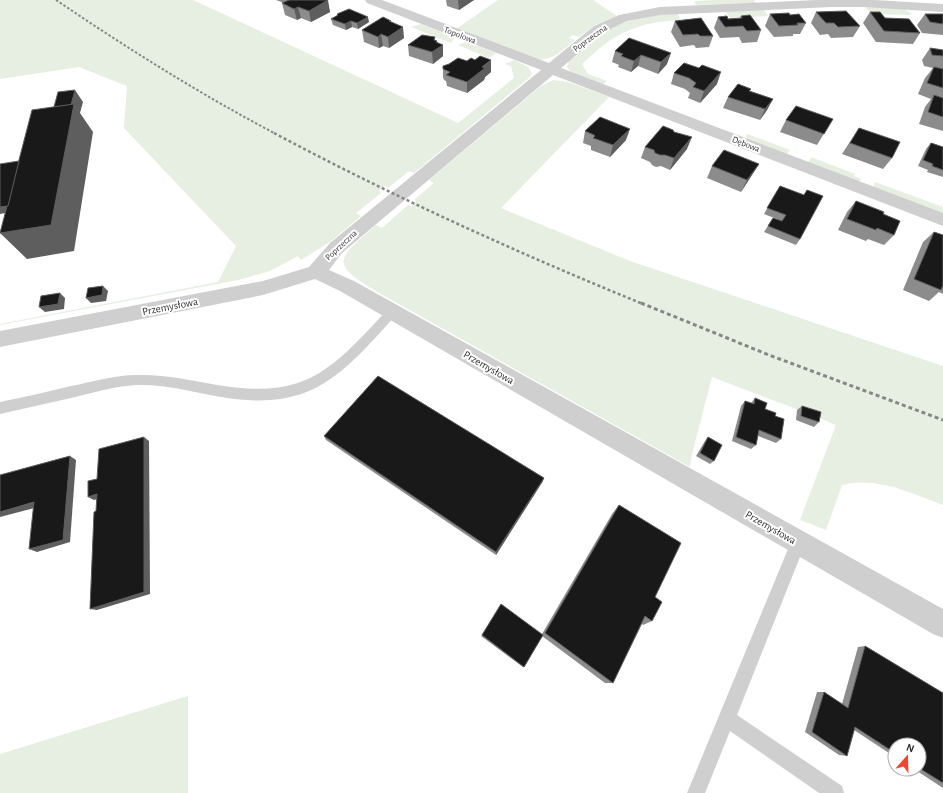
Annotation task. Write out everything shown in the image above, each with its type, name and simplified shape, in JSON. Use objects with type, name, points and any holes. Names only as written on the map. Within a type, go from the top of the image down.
[{"type":"street","name":"Topolowa","points":[[371,0],[550,69]]},
{"type":"street","name":"Poprzeczna","points":[[316,272],[336,248],[550,69],[603,27],[623,18],[646,12],[673,10],[832,3],[863,3],[943,8]]},
{"type":"street","name":"Dębowa","points":[[550,69],[943,220]]},
{"type":"street","name":"Przemysłowa","points":[[0,338],[263,288],[316,272],[347,286],[943,624]]},
{"type":"lane","points":[[0,408],[109,383],[136,380],[190,384],[238,393],[286,393],[310,385],[330,374],[352,355],[392,312]]},
{"type":"lane","points":[[696,793],[798,542]]},
{"type":"lane","points":[[726,718],[835,793]]},
{"type":"shaded area","points":[[0,0],[193,0],[458,123],[514,78],[511,66],[505,64],[514,60],[528,67],[532,73],[529,78],[414,173],[409,171],[388,188],[385,186],[379,191],[381,193],[356,213],[361,216],[330,242],[301,260],[298,256],[270,271],[238,280],[0,325],[218,282],[236,246],[124,128],[127,86],[79,67],[0,79]]},
{"type":"shaded area","points":[[498,0],[593,0],[617,16],[595,25],[579,37],[573,35],[569,38],[575,40],[552,57],[536,60],[456,29]]},
{"type":"shaded area","points":[[754,0],[756,3],[696,5],[694,1]]},
{"type":"shaded area","points":[[865,7],[905,9],[912,15],[871,14]]},
{"type":"shaded area","points":[[764,10],[768,16],[730,18],[725,11]]},
{"type":"shaded area","points":[[677,13],[681,21],[662,21],[633,29],[605,44],[582,64],[588,74],[607,81],[602,85],[577,76],[569,70],[567,66],[569,61],[613,27],[630,20]]},
{"type":"shaded area","points":[[421,24],[455,37],[451,43],[411,27]]},
{"type":"shaded area","points":[[467,42],[496,53],[489,58],[458,45]]},
{"type":"shaded area","points":[[553,80],[568,82],[609,97],[501,208],[630,261],[943,366],[943,505],[894,487],[881,484],[855,483],[842,485],[826,530],[800,520],[836,425],[712,377],[690,467],[379,293],[352,275],[346,268],[344,261],[346,254],[353,246],[376,225],[382,228],[408,205],[411,207],[416,201],[414,200],[434,183],[429,180],[541,86]]},
{"type":"shaded area","points":[[746,134],[790,150],[786,155],[747,140]]},
{"type":"shaded area","points":[[811,157],[855,174],[854,176],[861,179],[859,182],[808,163]]},
{"type":"shaded area","points":[[875,182],[943,207],[943,214],[873,188]]},
{"type":"shaded area","points":[[188,696],[188,793],[0,793],[0,754]]},
{"type":"building","points":[[289,0],[328,0],[309,11],[298,7],[294,9],[282,3]]},
{"type":"building","points":[[349,9],[368,17],[357,23],[351,21],[345,24],[331,19],[338,15],[337,14]]},
{"type":"building","points":[[846,11],[860,26],[838,27],[834,23],[826,23],[816,12]]},
{"type":"building","points":[[870,12],[880,12],[885,18],[909,19],[920,33],[884,31]]},
{"type":"building","points":[[789,13],[790,15],[799,14],[806,23],[779,26],[770,14]]},
{"type":"building","points":[[925,14],[943,14],[943,24],[930,22]]},
{"type":"building","points":[[750,15],[761,30],[747,31],[743,26],[725,27],[718,17],[727,16],[728,19],[742,18],[741,16]]},
{"type":"building","points":[[383,17],[403,27],[388,37],[381,34],[378,37],[362,30]]},
{"type":"building","points":[[701,18],[713,36],[700,36],[698,34],[683,35],[675,21]]},
{"type":"building","points":[[422,35],[435,37],[434,40],[437,41],[436,42],[443,45],[432,52],[408,45]]},
{"type":"building","points":[[629,38],[671,53],[661,62],[641,55],[634,61],[621,56],[623,54],[615,51]]},
{"type":"building","points":[[930,48],[943,50],[943,56],[932,55]]},
{"type":"building","points":[[480,56],[491,60],[482,67],[485,68],[467,82],[446,75],[450,72],[443,69],[443,66],[458,58],[467,61],[471,58],[475,60]]},
{"type":"building","points":[[684,63],[699,68],[702,65],[721,72],[704,91],[693,87],[696,83],[689,78],[674,73]]},
{"type":"building","points":[[934,67],[943,69],[943,88],[927,83]]},
{"type":"building","points":[[738,84],[751,89],[749,91],[773,99],[765,109],[728,97]]},
{"type":"building","points":[[75,90],[71,105],[54,107],[58,92]]},
{"type":"building","points":[[934,95],[943,98],[943,117],[928,112]]},
{"type":"building","points":[[74,104],[51,225],[0,233],[32,110]]},
{"type":"building","points":[[796,106],[833,119],[824,134],[786,120]]},
{"type":"building","points":[[600,117],[630,129],[613,145],[593,138],[595,136],[594,135],[585,131]]},
{"type":"building","points":[[663,126],[673,130],[674,132],[692,137],[674,158],[660,155],[655,153],[654,150],[645,147]]},
{"type":"building","points":[[859,128],[900,142],[892,158],[850,143]]},
{"type":"building","points":[[931,143],[943,147],[943,170],[932,166],[933,164],[923,160]]},
{"type":"building","points":[[724,150],[759,164],[747,180],[712,166]]},
{"type":"building","points":[[19,161],[8,206],[0,207],[0,164]]},
{"type":"building","points":[[780,186],[804,195],[807,190],[823,196],[800,239],[768,226],[773,218],[782,221],[786,215],[767,208]]},
{"type":"building","points":[[856,201],[884,212],[883,214],[900,221],[894,235],[847,219]]},
{"type":"building","points":[[934,232],[943,235],[943,285],[941,290],[914,279]]},
{"type":"building","points":[[103,286],[102,295],[86,298],[88,288]]},
{"type":"building","points":[[60,293],[58,304],[39,307],[41,296]]},
{"type":"building","points":[[378,376],[544,478],[496,552],[324,436]]},
{"type":"building","points":[[755,398],[767,403],[765,409],[776,413],[775,416],[784,419],[781,439],[759,430],[756,445],[736,437],[745,401],[754,404]]},
{"type":"building","points":[[802,406],[821,412],[819,422],[801,416]]},
{"type":"building","points":[[144,437],[144,592],[90,609],[94,512],[96,511],[97,494],[88,497],[88,481],[97,479],[99,449]]},
{"type":"building","points":[[708,437],[722,445],[714,461],[700,453]]},
{"type":"building","points":[[70,456],[63,540],[29,549],[34,502],[0,512],[0,475]]},
{"type":"building","points":[[619,505],[681,543],[655,597],[662,602],[652,621],[645,616],[613,683],[545,633]]},
{"type":"building","points":[[501,604],[543,635],[524,667],[482,635]]},
{"type":"building","points":[[865,646],[943,693],[943,783],[927,773],[927,737],[887,737],[887,748],[855,727],[847,756],[812,732],[824,692],[848,708]]},
{"type":"railway","points":[[56,0],[164,70],[276,134]]},
{"type":"railway","points":[[274,133],[411,202],[549,265],[643,304]]},
{"type":"railway","points":[[641,303],[769,355],[943,420]]}]
